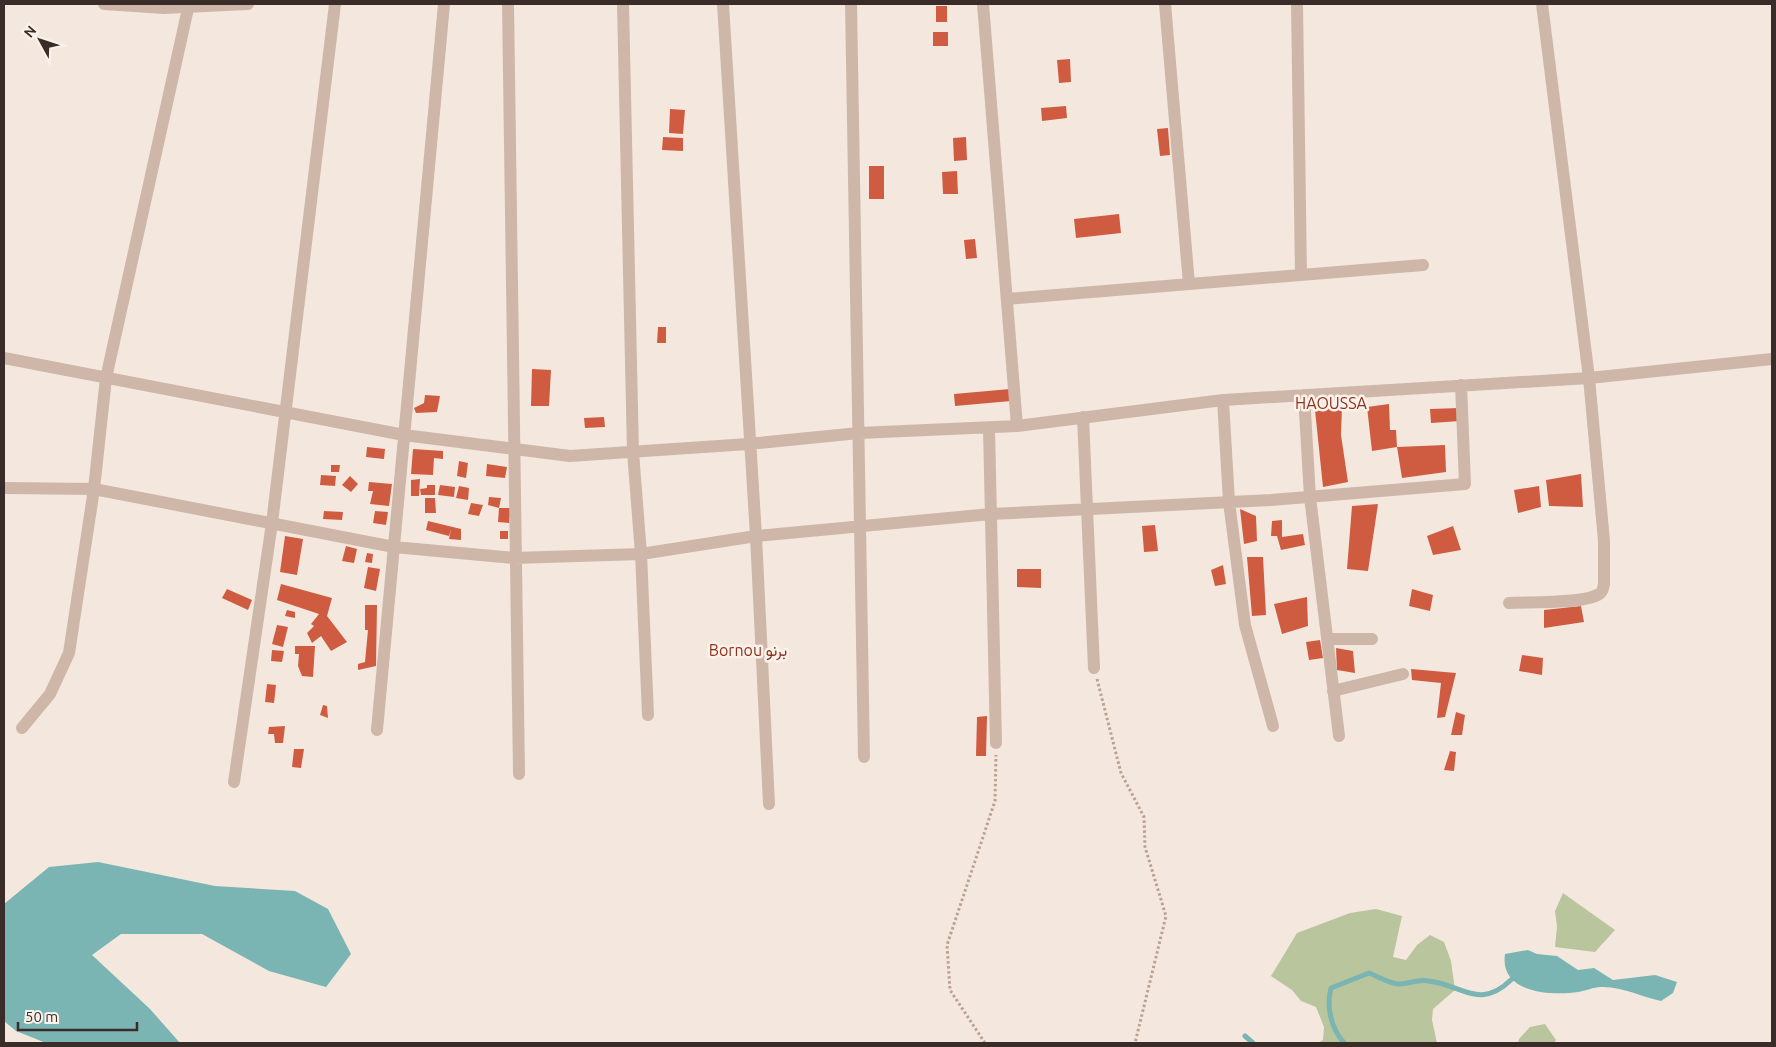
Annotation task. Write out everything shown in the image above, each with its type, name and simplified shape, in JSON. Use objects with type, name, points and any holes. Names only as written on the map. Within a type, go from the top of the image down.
[{"type":"street","points":[[104,4],[140,7],[248,4]]},
{"type":"street","points":[[234,782],[272,523],[335,4]]},
{"type":"street","points":[[377,730],[444,4]]},
{"type":"street","points":[[508,4],[514,558],[519,774]]},
{"type":"street","points":[[623,4],[633,452],[641,554],[648,715]]},
{"type":"street","points":[[722,4],[748,444],[756,536],[769,804]]},
{"type":"street","points":[[851,4],[864,757]]},
{"type":"street","points":[[983,4],[1017,426]]},
{"type":"street","points":[[1165,4],[1188,284]]},
{"type":"street","points":[[1297,4],[1301,275]]},
{"type":"street","points":[[1509,603],[1583,599],[1598,595],[1603,591],[1604,541],[1589,378],[1542,4]]},
{"type":"street","points":[[22,728],[50,694],[69,653],[94,489],[106,378],[189,6]]},
{"type":"street","points":[[1007,299],[1423,265]]},
{"type":"street","points":[[4,358],[286,414],[404,435],[570,456],[748,444],[859,433],[1017,426],[1223,400],[1589,378],[1772,359]]},
{"type":"street","points":[[4,488],[94,489],[394,547],[514,558],[641,554],[756,536],[991,514],[1310,497],[1465,484],[1461,385]]},
{"type":"street","points":[[1304,395],[1310,497],[1339,736]]},
{"type":"street","points":[[1223,400],[1229,502],[1244,625],[1273,726]]},
{"type":"street","points":[[1083,417],[1094,668]]},
{"type":"street","points":[[989,428],[996,743]]},
{"type":"street","points":[[1326,639],[1372,639]]},
{"type":"street","points":[[1333,691],[1403,674]]},
{"type":"path","points":[[1094,668],[1121,773],[1144,817],[1145,847],[1166,916],[1135,1043]]},
{"type":"path","points":[[985,1043],[950,990],[947,945],[995,801],[996,743]]},
{"type":"green space","points":[[1563,893],[1615,930],[1595,952],[1555,947],[1557,926],[1555,911]]},
{"type":"green space","points":[[1376,909],[1402,916],[1393,957],[1406,960],[1417,945],[1430,935],[1444,942],[1451,961],[1455,990],[1433,1009],[1432,1020],[1437,1043],[1318,1043],[1323,1040],[1324,1027],[1316,1007],[1301,1001],[1292,990],[1271,976],[1297,933],[1350,913]]},
{"type":"green space","points":[[1545,1024],[1556,1040],[1554,1043],[1518,1043],[1519,1039],[1530,1027]]},
{"type":"water","points":[[98,862],[215,886],[295,891],[328,909],[351,954],[326,987],[269,971],[202,934],[121,934],[92,955],[150,1009],[180,1043],[46,1043],[16,1031],[4,1021],[4,904],[49,867]]},
{"type":"water","points":[[1528,950],[1537,954],[1557,956],[1578,970],[1594,968],[1613,980],[1655,975],[1677,982],[1673,993],[1661,1001],[1609,987],[1598,987],[1567,993],[1541,992],[1518,984],[1510,977],[1505,967],[1505,954]]},
{"type":"building","points":[[936,6],[947,6],[947,22],[936,22]]},
{"type":"building","points":[[933,32],[948,32],[948,46],[933,46]]},
{"type":"building","points":[[1070,59],[1071,82],[1059,83],[1057,60]]},
{"type":"building","points":[[1066,106],[1067,118],[1042,121],[1041,108]]},
{"type":"building","points":[[670,109],[685,110],[683,134],[669,133]]},
{"type":"building","points":[[1168,128],[1170,155],[1160,156],[1157,129]]},
{"type":"building","points":[[663,137],[683,138],[683,151],[662,150]]},
{"type":"building","points":[[966,137],[967,160],[954,161],[953,138]]},
{"type":"building","points":[[869,166],[884,166],[884,199],[869,199]]},
{"type":"building","points":[[957,171],[958,194],[943,194],[942,172]]},
{"type":"building","points":[[1119,214],[1121,233],[1076,238],[1074,219]]},
{"type":"building","points":[[975,239],[977,258],[966,259],[964,240]]},
{"type":"building","points":[[658,327],[666,327],[666,343],[657,343]]},
{"type":"building","points":[[532,369],[551,370],[549,406],[531,406]]},
{"type":"building","points":[[1010,389],[1011,401],[955,406],[954,394]]},
{"type":"building","points":[[425,395],[440,396],[437,412],[416,413],[414,408],[424,403]]},
{"type":"building","points":[[1389,404],[1390,430],[1396,430],[1397,447],[1372,451],[1367,407]]},
{"type":"building","points":[[1342,406],[1341,435],[1348,482],[1323,487],[1315,410]]},
{"type":"building","points":[[1459,408],[1460,421],[1431,423],[1430,409]]},
{"type":"building","points":[[604,417],[605,427],[585,428],[584,418]]},
{"type":"building","points":[[1445,445],[1446,472],[1402,478],[1397,447]]},
{"type":"building","points":[[367,447],[385,449],[384,459],[366,457]]},
{"type":"building","points":[[413,449],[443,451],[443,459],[434,458],[433,475],[411,474]]},
{"type":"building","points":[[459,461],[468,463],[466,478],[457,476]]},
{"type":"building","points":[[487,464],[507,467],[505,478],[486,476]]},
{"type":"building","points":[[331,465],[340,465],[339,472],[331,472]]},
{"type":"building","points":[[1581,474],[1583,507],[1549,506],[1546,480]]},
{"type":"building","points":[[321,475],[336,476],[335,486],[320,485]]},
{"type":"building","points":[[350,476],[358,484],[351,492],[342,485]]},
{"type":"building","points":[[420,479],[419,496],[411,496],[411,480]]},
{"type":"building","points":[[369,482],[392,484],[389,506],[370,504],[373,491],[368,491]]},
{"type":"building","points":[[427,485],[435,485],[435,495],[421,495],[420,489],[427,488]]},
{"type":"building","points":[[440,485],[455,487],[454,497],[438,495]]},
{"type":"building","points":[[459,486],[469,488],[468,500],[456,498]]},
{"type":"building","points":[[1539,486],[1541,507],[1518,513],[1514,490]]},
{"type":"building","points":[[489,497],[501,498],[499,508],[488,505]]},
{"type":"building","points":[[425,498],[435,498],[436,513],[425,513]]},
{"type":"building","points":[[471,503],[483,505],[479,516],[468,514]]},
{"type":"building","points":[[1378,504],[1368,571],[1347,569],[1352,506]]},
{"type":"building","points":[[499,508],[511,508],[509,523],[498,522]]},
{"type":"building","points":[[1240,509],[1256,516],[1257,541],[1244,544]]},
{"type":"building","points":[[324,511],[343,512],[342,520],[323,519]]},
{"type":"building","points":[[375,511],[388,512],[386,525],[373,523]]},
{"type":"building","points":[[1282,520],[1282,537],[1303,534],[1305,545],[1281,550],[1277,536],[1271,536],[1272,521]]},
{"type":"building","points":[[428,521],[461,529],[461,540],[449,539],[451,529],[449,536],[426,530]]},
{"type":"building","points":[[1155,525],[1158,551],[1144,552],[1142,526]]},
{"type":"building","points":[[1453,526],[1461,550],[1433,555],[1427,536]]},
{"type":"building","points":[[500,531],[508,531],[508,539],[500,539]]},
{"type":"building","points":[[285,536],[303,539],[297,575],[280,572]]},
{"type":"building","points":[[346,546],[357,549],[354,563],[342,561]]},
{"type":"building","points":[[367,553],[373,554],[372,563],[365,562]]},
{"type":"building","points":[[1247,557],[1263,557],[1266,615],[1252,616]]},
{"type":"building","points":[[1223,565],[1226,584],[1215,586],[1211,570]]},
{"type":"building","points":[[368,567],[380,569],[376,591],[364,588]]},
{"type":"building","points":[[1017,569],[1041,569],[1041,588],[1017,587]]},
{"type":"building","points":[[281,584],[332,598],[327,616],[347,642],[331,651],[321,636],[312,643],[307,633],[314,626],[311,624],[319,614],[277,600]]},
{"type":"building","points":[[227,589],[252,600],[248,610],[222,598]]},
{"type":"building","points":[[1412,589],[1433,595],[1430,611],[1409,606]]},
{"type":"building","points":[[1307,597],[1308,626],[1282,634],[1274,604]]},
{"type":"building","points":[[365,605],[377,605],[376,666],[358,670],[358,664],[365,662],[368,630],[365,630]]},
{"type":"building","points":[[1581,606],[1584,622],[1544,628],[1544,610]]},
{"type":"building","points":[[287,610],[295,612],[295,618],[285,616]]},
{"type":"building","points":[[277,625],[288,627],[283,647],[272,644]]},
{"type":"building","points":[[1320,640],[1323,658],[1309,660],[1306,642]]},
{"type":"building","points":[[295,646],[315,646],[313,677],[302,676],[298,666],[299,654],[295,654]]},
{"type":"building","points":[[1336,648],[1353,651],[1355,673],[1337,670]]},
{"type":"building","points":[[272,650],[284,651],[282,662],[271,661]]},
{"type":"building","points":[[1522,655],[1543,658],[1542,675],[1519,671]]},
{"type":"building","points":[[1411,669],[1456,673],[1445,717],[1437,718],[1441,683],[1412,680]]},
{"type":"building","points":[[267,684],[276,685],[274,703],[265,702]]},
{"type":"building","points":[[323,705],[327,706],[328,718],[320,715]]},
{"type":"building","points":[[1456,712],[1465,715],[1462,735],[1451,735]]},
{"type":"building","points":[[987,716],[986,756],[976,756],[977,717]]},
{"type":"building","points":[[285,726],[283,743],[275,743],[274,734],[268,734],[269,727]]},
{"type":"building","points":[[294,749],[304,749],[301,768],[292,767]]},
{"type":"building","points":[[1450,751],[1456,752],[1454,771],[1444,770]]},
{"type":"waterway","points":[[1344,1043],[1336,1031],[1329,1010],[1331,988],[1369,973],[1395,984],[1429,981],[1480,995],[1490,993],[1512,979]]},
{"type":"waterway","points":[[1245,1036],[1253,1043]]},
{"type":"district","name":"HAOUSSA","points":[[1331,403]]},
{"type":"district","name":"Bornou برنو","points":[[748,650]]}]
